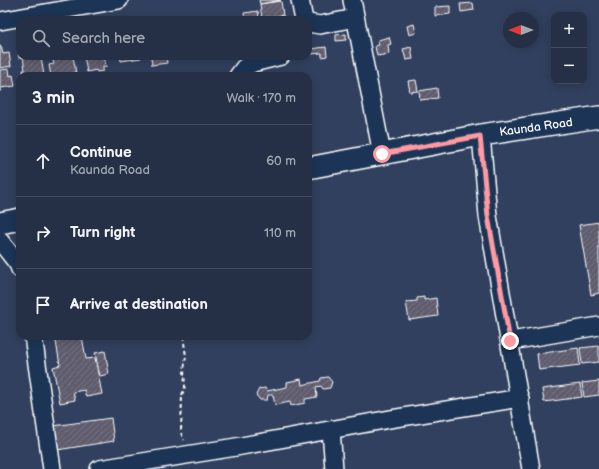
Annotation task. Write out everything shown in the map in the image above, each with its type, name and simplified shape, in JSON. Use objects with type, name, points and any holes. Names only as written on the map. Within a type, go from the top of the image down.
[{"type":"main road","name":"Kaunda Road","points":[[312,167],[480,136],[599,117]]},
{"type":"main road","points":[[0,223],[16,220]]},
{"type":"street","points":[[28,16],[119,0]]},
{"type":"street","points":[[300,0],[303,16]]},
{"type":"street","points":[[352,0],[382,154]]},
{"type":"street","points":[[0,21],[16,18]]},
{"type":"street","points":[[312,24],[320,25],[355,18]]},
{"type":"street","points":[[241,72],[248,66],[268,60]]},
{"type":"street","points":[[480,136],[488,216],[531,469]]},
{"type":"street","points":[[0,241],[16,261]]},
{"type":"street","points":[[510,341],[599,326]]},
{"type":"street","points":[[34,340],[52,469]]},
{"type":"street","points":[[99,469],[146,465],[190,454],[404,416],[520,398]]},
{"type":"street","points":[[331,430],[334,469]]},
{"type":"path","points":[[184,340],[186,356],[184,370],[185,388],[182,396],[181,433],[190,454]]},
{"type":"building","points":[[259,0],[281,0],[260,4]]},
{"type":"building","points":[[281,1],[283,15],[262,16],[260,4]]},
{"type":"building","points":[[473,3],[474,10],[461,12],[460,4]]},
{"type":"building","points":[[450,6],[450,14],[435,16],[435,7]]},
{"type":"building","points":[[258,11],[259,16],[244,16],[244,13]]},
{"type":"building","points":[[414,24],[416,33],[409,35],[407,26]]},
{"type":"building","points":[[346,34],[346,40],[336,41],[336,35]]},
{"type":"building","points":[[389,37],[391,44],[388,45],[389,54],[377,56],[375,46],[379,45],[378,40]]},
{"type":"building","points":[[0,46],[3,54],[9,53],[11,66],[0,68]]},
{"type":"building","points":[[326,47],[327,56],[322,57],[322,53],[312,54],[312,49]]},
{"type":"building","points":[[411,47],[413,59],[406,60],[403,49]]},
{"type":"building","points":[[23,60],[42,60],[43,72],[23,72],[23,70],[25,70]]},
{"type":"building","points":[[53,60],[74,60],[76,72],[50,72],[49,65],[54,64]]},
{"type":"building","points":[[85,60],[105,60],[106,67],[103,67],[103,71],[97,72],[96,70],[87,72]]},
{"type":"building","points":[[151,60],[167,60],[167,63],[152,65]]},
{"type":"building","points":[[9,69],[10,76],[13,75],[15,86],[1,88],[0,91],[0,70]]},
{"type":"building","points":[[416,80],[418,91],[410,92],[408,81]]},
{"type":"building","points":[[437,88],[438,98],[420,100],[419,91]]},
{"type":"building","points":[[599,222],[599,293],[591,295],[579,225]]},
{"type":"building","points":[[424,297],[424,300],[436,298],[438,316],[409,320],[406,302],[417,301],[417,298]]},
{"type":"building","points":[[56,340],[83,340],[86,359],[95,358],[102,394],[86,397],[84,390],[73,392],[75,400],[60,403],[53,367],[60,365]]},
{"type":"building","points":[[599,346],[599,362],[582,364],[580,348]]},
{"type":"building","points":[[578,348],[580,365],[539,370],[537,354]]},
{"type":"building","points":[[105,351],[109,374],[100,376],[95,353]]},
{"type":"building","points":[[328,377],[332,382],[330,388],[323,389],[321,386],[316,387],[317,397],[305,399],[305,403],[291,406],[290,402],[275,405],[273,395],[268,395],[267,400],[260,400],[256,395],[259,389],[265,388],[267,391],[287,387],[287,382],[301,379],[302,385],[320,381],[321,378]]},
{"type":"building","points":[[599,381],[599,395],[584,397],[582,383]]},
{"type":"building","points":[[580,384],[582,397],[544,402],[542,389]]},
{"type":"building","points":[[111,418],[114,441],[57,450],[53,426]]},
{"type":"route","points":[[382,154],[480,136],[488,216],[510,341]]}]
